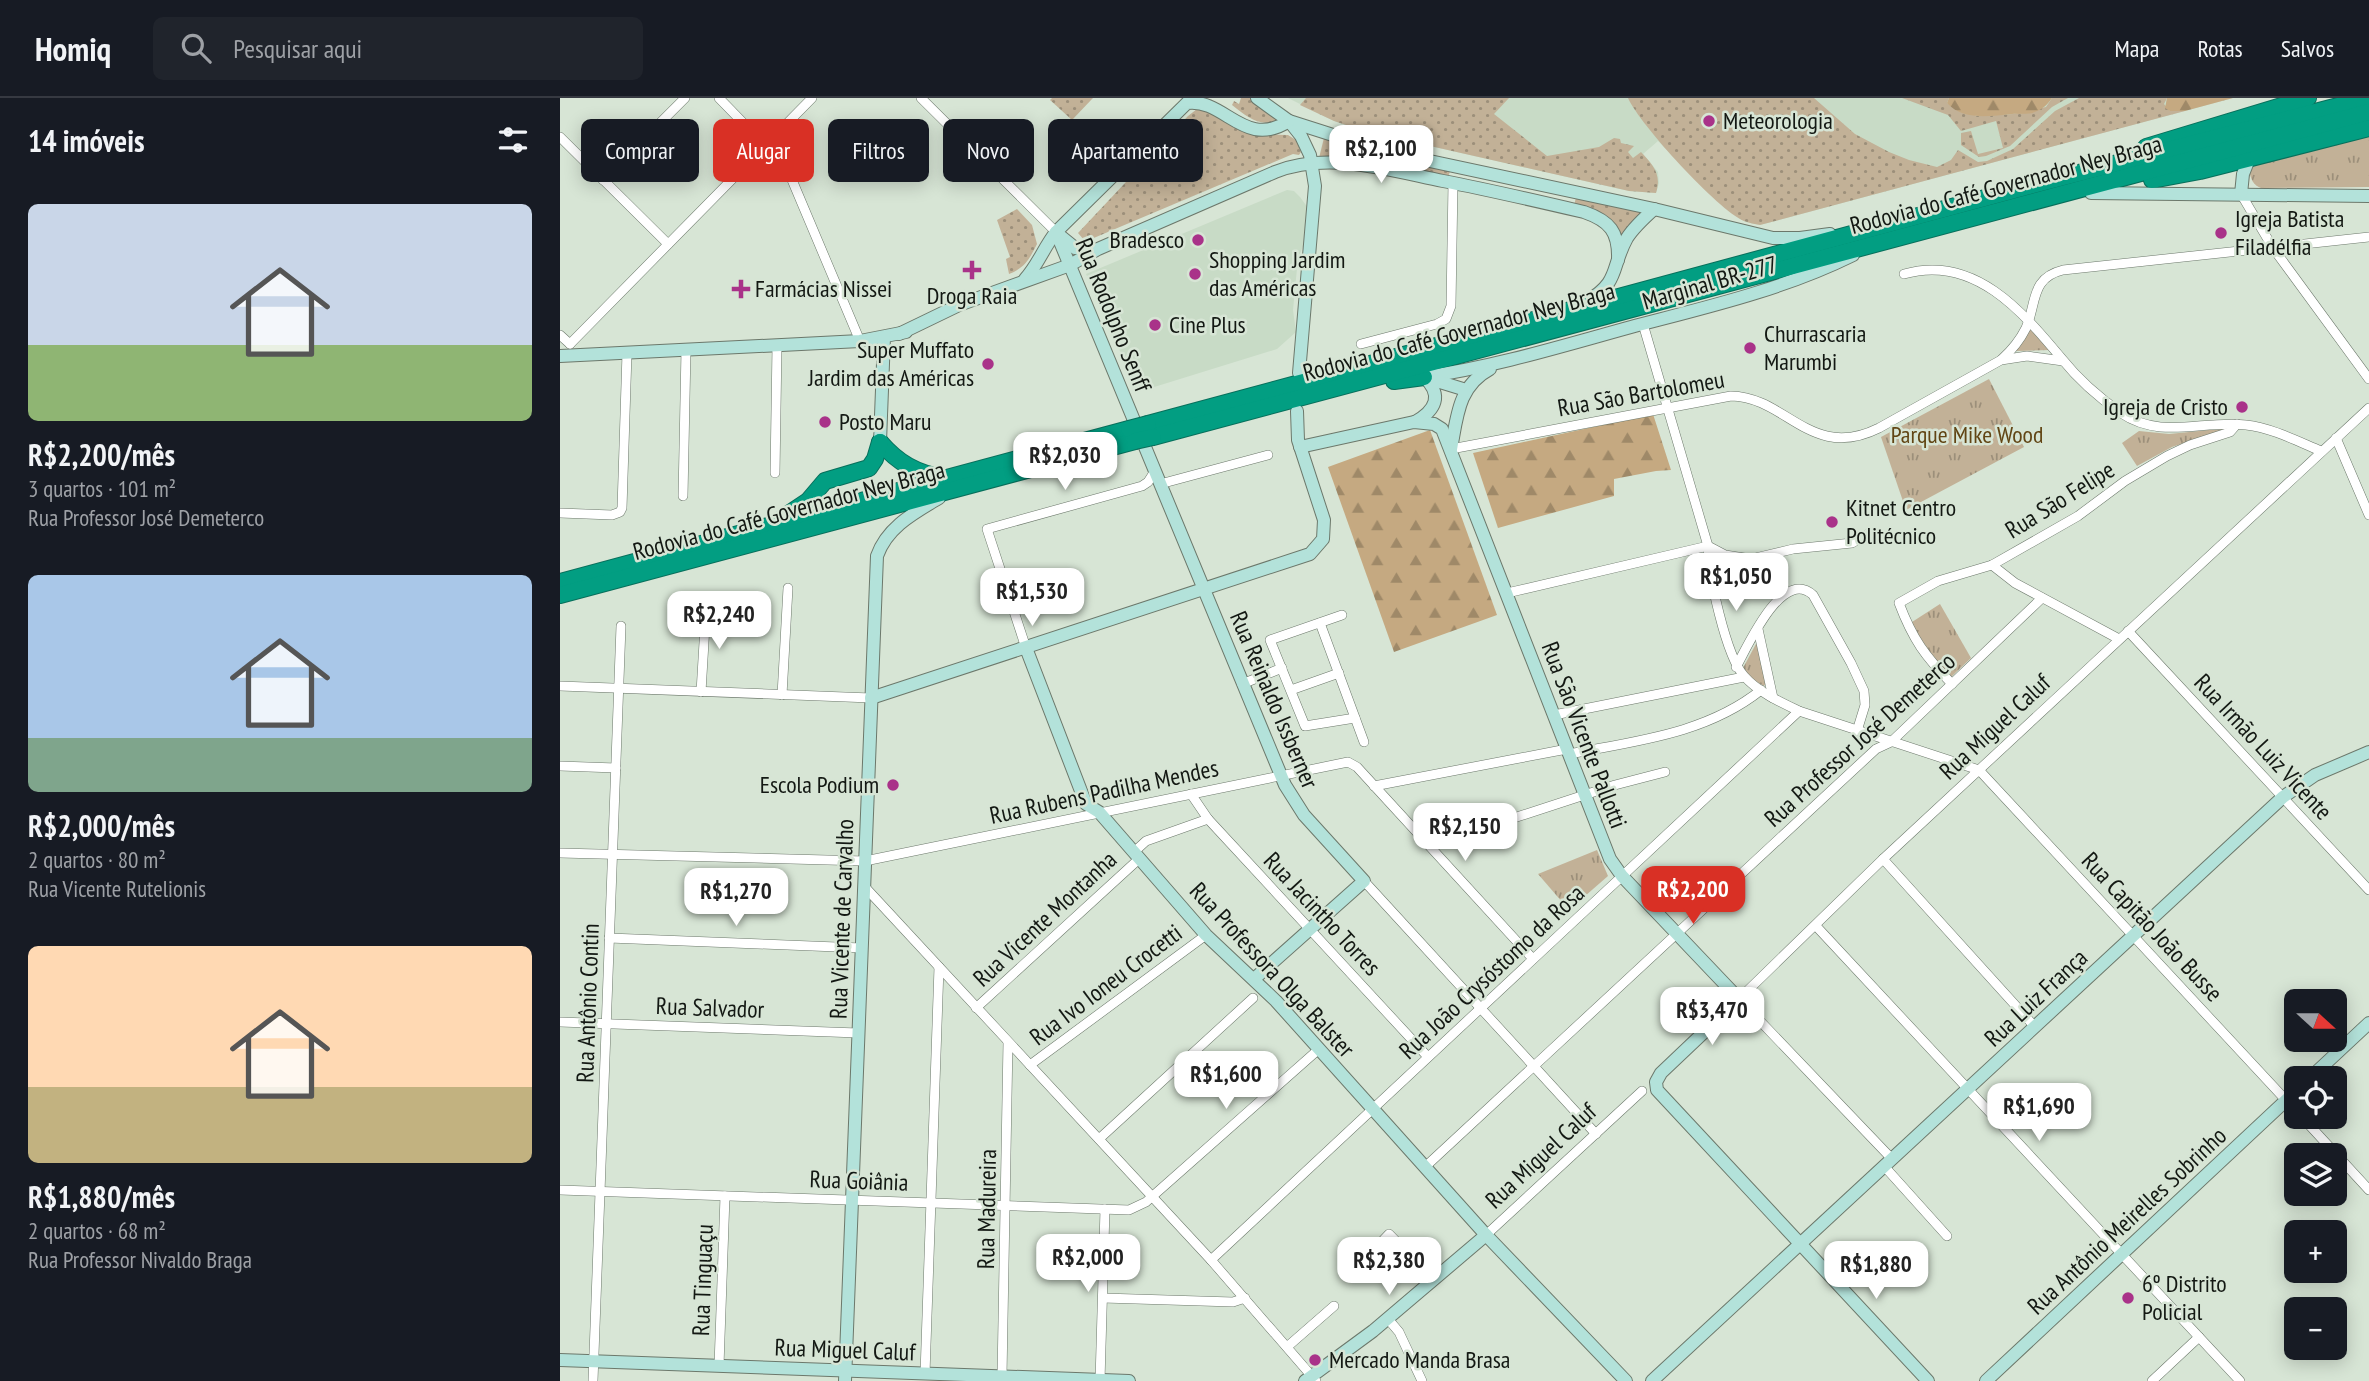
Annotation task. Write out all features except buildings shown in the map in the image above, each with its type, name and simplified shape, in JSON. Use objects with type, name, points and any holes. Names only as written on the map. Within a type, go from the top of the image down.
[{"type":"highway","points":[[2048,181],[2184,134],[2308,98]]},
{"type":"highway","name":"Rodovia do Café Governador Ney Braga","points":[[1141,433],[1326,391],[2025,204],[2369,98]]},
{"type":"highway","name":"Rodovia do Café Governador Ney Braga","points":[[560,595],[1568,312],[2048,181],[2369,112]]},
{"type":"highway","points":[[2025,204],[2200,171],[2369,128]]},
{"type":"highway","points":[[1326,391],[1424,377]]},
{"type":"highway","points":[[880,442],[889,453],[908,467],[947,486]]},
{"type":"highway","points":[[769,526],[808,501],[825,481],[869,468],[880,442]]},
{"type":"highway","name":"Rodovia do Café Governador Ney Braga","points":[[560,582],[769,526],[947,486]]},
{"type":"main road","points":[[1257,98],[1289,121],[1370,147],[1766,236],[1786,239],[1885,225]]},
{"type":"main road","points":[[1022,282],[1033,270],[1056,232],[1180,104],[1207,99],[1257,128],[1276,127],[1289,121]]},
{"type":"main road","points":[[1289,121],[1306,145],[1312,163],[1314,200],[1299,373]]},
{"type":"main road","points":[[2241,194],[2243,174],[2249,159]]},
{"type":"main road","points":[[567,352],[626,353],[777,346],[860,341],[899,334],[938,313],[1070,265],[1098,249],[1299,164],[1373,167],[1584,212],[1609,225],[1618,241],[1618,260]]},
{"type":"main road","points":[[1453,183],[1462,172],[1472,170]]},
{"type":"main road","points":[[2091,193],[2369,196]]},
{"type":"main road","points":[[1568,312],[1603,291],[1613,279],[1628,236],[1654,209]]},
{"type":"main road","points":[[1056,232],[1075,248],[1098,249]]},
{"type":"main road","name":"Rua Rodolpho Senff","points":[[1056,232],[1141,433]]},
{"type":"main road","name":"Marginal BR-277","points":[[1424,377],[1502,362],[1772,289],[1824,270],[1878,243]]},
{"type":"main road","points":[[880,442],[884,337]]},
{"type":"main road","points":[[1451,449],[1459,404],[1466,390],[1480,374],[1502,362]]},
{"type":"main road","points":[[1424,377],[1466,390]]},
{"type":"main road","points":[[1300,447],[1414,422],[1427,415],[1433,405],[1434,389],[1424,377]]},
{"type":"main road","points":[[1433,405],[1459,404]]},
{"type":"main road","points":[[871,698],[1303,557],[1318,547],[1323,539],[1324,520],[1300,447],[1297,411]]},
{"type":"main road","name":"Rua São Vicente Pallotti","points":[[1414,422],[1438,426],[1445,433],[1610,859],[1622,876],[1739,999]]},
{"type":"main road","name":"Rua Reinaldo Issberner","points":[[1141,433],[1157,478],[1280,775],[1298,808],[1364,881]]},
{"type":"main road","name":"Rua Vicente de Carvalho","points":[[845,1376],[877,556],[891,530],[947,486]]},
{"type":"main road","name":"Rua Professora Olga Balster","points":[[1026,648],[1083,799],[1091,809],[1098,813],[1137,855],[1206,935],[1254,979],[1486,1235],[1626,1381]]},
{"type":"main road","name":"Rua Luiz França","points":[[1652,1381],[2283,797],[2315,775],[2369,752]]},
{"type":"main road","points":[[1254,979],[1364,881]]},
{"type":"main road","name":"Rua Miguel Caluf","points":[[1739,999],[1661,1073],[1656,1082],[1658,1092],[1800,1244]]},
{"type":"main road","points":[[2323,1066],[2369,1023]]},
{"type":"main road","name":"Rua Antônio Meirelles Sobrinho","points":[[1986,1381],[2284,1103]]},
{"type":"main road","name":"Rua Miguel Caluf","points":[[1311,1380],[1388,1319],[1486,1235]]},
{"type":"main road","points":[[1800,1244],[1928,1381]]},
{"type":"main road","name":"Rua Miguel Caluf","points":[[560,1360],[719,1366],[845,1376],[925,1374],[1129,1381]]},
{"type":"street","points":[[664,119],[685,98]]},
{"type":"street","points":[[719,98],[740,119]]},
{"type":"street","points":[[791,119],[812,98]]},
{"type":"street","name":"Rua Rodolpho Senff","points":[[921,98],[1056,232]]},
{"type":"street","points":[[560,137],[581,158]]},
{"type":"street","points":[[605,182],[668,244]]},
{"type":"street","points":[[560,335],[567,352],[729,182]]},
{"type":"street","points":[[795,182],[860,341]]},
{"type":"street","points":[[1361,344],[1437,324],[1449,315],[1453,183]]},
{"type":"street","points":[[1454,207],[1472,187]]},
{"type":"street","points":[[2241,194],[2273,248],[2369,379]]},
{"type":"street","points":[[2001,360],[2015,345],[2028,321],[2038,286],[2046,277],[2058,271],[2369,237]]},
{"type":"street","points":[[1904,274],[1925,269],[1962,273],[1981,282],[2028,321],[2063,361],[2119,411],[2144,425],[2174,429],[2237,424],[2260,427],[2322,451]]},
{"type":"street","points":[[1643,324],[1708,546],[1709,570],[1736,667],[1761,690],[1799,711],[1979,770]]},
{"type":"street","points":[[775,473],[777,346]]},
{"type":"street","points":[[683,496],[686,350]]},
{"type":"street","points":[[560,513],[612,515],[620,512],[623,503],[626,353]]},
{"type":"street","name":"Rua São Bartolomeu","points":[[1451,449],[1716,398],[1742,396],[1812,431],[1848,438],[1869,432],[2001,360],[2027,356],[2063,361]]},
{"type":"street","name":"Rua Miguel Caluf","points":[[1739,999],[1883,859],[2369,408]]},
{"type":"street","name":"Rua São Felipe","points":[[1952,684],[1921,650],[1899,603],[1938,580],[1992,565],[2078,516],[2125,481],[2167,456],[2230,432],[2237,424]]},
{"type":"street","points":[[2336,438],[2369,515]]},
{"type":"street","points":[[1157,478],[1268,455]]},
{"type":"street","name":"Rua Professora Olga Balster","points":[[1026,648],[987,529],[1142,486],[1157,478]]},
{"type":"street","points":[[1507,593],[1708,546],[1726,555],[1751,559],[1793,549],[1852,543],[1868,534]]},
{"type":"street","points":[[1992,565],[2008,579],[2119,639]]},
{"type":"street","points":[[782,695],[788,587]]},
{"type":"street","points":[[1736,667],[1771,607],[1783,596],[1800,589],[1811,593],[1861,682],[1865,705],[1857,731]]},
{"type":"street","name":"Rua Professor José Demeterco","points":[[1425,1167],[1876,749],[1891,742],[2042,598]]},
{"type":"street","points":[[701,691],[706,609]]},
{"type":"street","points":[[1342,615],[1270,640],[1305,726],[1355,718]]},
{"type":"street","points":[[1320,623],[1364,742]]},
{"type":"street","name":"Rua Antônio Contin","points":[[593,1381],[621,626]]},
{"type":"street","points":[[1758,629],[1773,698]]},
{"type":"street","name":"Rua Irmão Luiz Vicente","points":[[2128,631],[2369,890]]},
{"type":"street","points":[[1242,684],[1282,668]]},
{"type":"street","points":[[1290,690],[1339,673]]},
{"type":"street","points":[[1554,715],[1744,677]]},
{"type":"street","points":[[560,686],[871,698]]},
{"type":"street","points":[[1374,786],[1684,731],[1747,700],[1761,690]]},
{"type":"street","name":"Rua João Crysóstomo da Rosa","points":[[1211,1260],[1799,711]]},
{"type":"street","name":"Rua Rubens Padilha Mendes","points":[[560,853],[865,861],[1343,762],[1351,763],[1374,786]]},
{"type":"street","points":[[560,766],[616,768]]},
{"type":"street","name":"Rua Capitão João Busse","points":[[1979,770],[2133,936],[2284,1089]]},
{"type":"street","points":[[1483,828],[1585,794],[1665,772]]},
{"type":"street","points":[[1374,786],[1533,959]]},
{"type":"street","name":"Rua Jacintho Torres","points":[[1191,794],[1208,819],[1428,1057]]},
{"type":"street","name":"Rua Vicente Montanha","points":[[976,1008],[1137,855],[1146,841],[1208,819]]},
{"type":"street","points":[[1883,859],[2035,1027]]},
{"type":"street","name":"Rua Reinaldo Issberner","points":[[1364,881],[1596,1135]]},
{"type":"street","points":[[864,886],[1211,1260],[1287,1346],[1311,1380]]},
{"type":"street","points":[[1816,926],[2240,1381]]},
{"type":"street","name":"Rua Ivo Ioneu Crocetti","points":[[1030,1065],[1206,935]]},
{"type":"street","points":[[609,937],[862,948]]},
{"type":"street","points":[[925,1374],[939,967]]},
{"type":"street","points":[[1099,1139],[1253,998]]},
{"type":"street","points":[[1739,999],[1888,1163],[1947,1236]]},
{"type":"street","name":"Rua Salvador","points":[[560,1022],[858,1033]]},
{"type":"street","name":"Rua Madureira","points":[[1002,1376],[1008,1042]]},
{"type":"street","name":"Rua Goiânia","points":[[560,1190],[1135,1209],[1319,1049]]},
{"type":"street","name":"Rua Miguel Caluf","points":[[1486,1235],[1642,1091]]},
{"type":"street","points":[[2313,1129],[2367,1185]]},
{"type":"street","name":"Rua Tinguaçu","points":[[719,1366],[725,1196]]},
{"type":"street","points":[[1100,1380],[1105,1209]]},
{"type":"street","points":[[1369,1255],[1390,1234],[1434,1280]]},
{"type":"street","points":[[1103,1298],[1233,1302],[1245,1298]]},
{"type":"street","points":[[1287,1346],[1334,1306]]},
{"type":"street","points":[[1388,1319],[1399,1332],[1422,1381]]},
{"type":"street","points":[[2152,1381],[2199,1337]]},
{"type":"shaded area","points":[[1288,98],[2233,98],[1760,225],[1745,222],[1727,209],[1658,141],[1643,154],[1658,172],[1656,193],[1629,191],[1364,131],[1334,121]]},
{"type":"shaded area","name":"Shopping Jardim das Américas","points":[[1287,190],[1294,191],[1308,208],[1305,242],[1298,258],[1293,310],[1296,332],[1277,349],[1138,392],[1086,274]]},
{"type":"green space","points":[[1052,98],[1093,98],[1073,119],[1050,100]]},
{"type":"green space","points":[[1241,98],[1250,98],[1279,120],[1265,123],[1249,117],[1232,105],[1234,101],[1239,104]]},
{"type":"green space","points":[[1306,98],[1509,98],[1494,114],[1547,156],[1599,147],[1614,138],[1620,139],[1621,143],[1634,146],[1628,152],[1633,158],[1641,152],[1653,166],[1658,186],[1656,193],[1629,191],[1364,131],[1300,105]]},
{"type":"green space","points":[[1628,98],[1814,98],[1855,134],[1889,152],[1937,167],[1951,160],[1958,150],[1978,162],[1987,161],[2013,149],[2055,111],[2079,98],[2167,98],[2164,104],[2170,111],[2185,111],[1760,225],[1744,221],[1732,214],[1699,184],[1648,127]]},
{"type":"green space","points":[[1902,98],[1949,98],[1947,103],[1977,116],[2013,114],[2046,107],[2052,98],[2068,98],[2052,107],[2010,146],[1979,157],[1961,145],[1961,133],[1971,131],[1978,154],[2003,148],[1996,121],[1961,131],[1948,115]]},
{"type":"green space","points":[[1949,98],[2052,98],[2043,108],[2032,113],[1986,116],[1961,113],[1947,103]]},
{"type":"green space","points":[[2167,98],[2233,98],[2185,111],[2170,111],[2165,108]]},
{"type":"green space","points":[[1206,108],[1258,134],[1288,135],[1296,140],[1301,152],[1084,240],[1078,233],[1126,182],[1203,182],[1203,119],[1185,119],[1197,109]]},
{"type":"green space","points":[[2369,132],[2369,187],[2261,188],[2251,177],[2249,171],[2253,165]]},
{"type":"green space","points":[[1324,138],[1359,150],[1450,171],[1448,178],[1319,158]]},
{"type":"green space","points":[[1577,193],[1654,209],[1625,243],[1614,233],[1573,210]]},
{"type":"green space","points":[[1017,209],[1032,225],[1037,244],[1026,262],[1009,274],[1006,259],[1010,257],[997,220]]},
{"type":"green space","points":[[2029,328],[2050,350],[2016,351]]},
{"type":"green space","name":"Parque Mike Wood","points":[[1989,379],[2024,447],[1906,510],[1881,437]]},
{"type":"green space","points":[[1653,414],[1671,470],[1614,479],[1614,496],[1498,528],[1473,453]]},
{"type":"green space","points":[[2229,428],[2172,447],[2137,466],[2122,443],[2139,431],[2169,434]]},
{"type":"green space","points":[[1430,430],[1497,615],[1394,652],[1328,467]]},
{"type":"green space","points":[[1940,604],[1971,658],[1951,677],[1920,642],[1912,622]]},
{"type":"green space","points":[[1757,642],[1766,683],[1764,686],[1753,680],[1743,668]]},
{"type":"green space","points":[[1597,850],[1608,876],[1569,910],[1538,874]]},
{"type":"place","name":"Meteorologia","points":[[1709,121]]},
{"type":"place","name":"Igreja Batista Filadélfia","points":[[2221,233]]},
{"type":"place","name":"Bradesco","points":[[1198,240]]},
{"type":"place","name":"Droga Raia","points":[[972,270]]},
{"type":"place","name":"Shopping Jardim das Américas","points":[[1195,274]]},
{"type":"place","name":"Farmácias Nissei","points":[[741,289]]},
{"type":"place","name":"Cine Plus","points":[[1155,325]]},
{"type":"place","name":"Churrascaria Marumbi","points":[[1750,348]]},
{"type":"place","name":"Super Muffato Jardim das Américas","points":[[988,364]]},
{"type":"place","name":"Igreja de Cristo","points":[[2242,407]]},
{"type":"place","name":"Posto Maru","points":[[825,422]]},
{"type":"place","name":"Kitnet Centro Politécnico","points":[[1832,522]]},
{"type":"place","name":"Escola Podium","points":[[893,785]]},
{"type":"place","name":"6º Distrito Policial","points":[[2128,1298]]},
{"type":"place","name":"Mercado Manda Brasa","points":[[1315,1360]]}]
